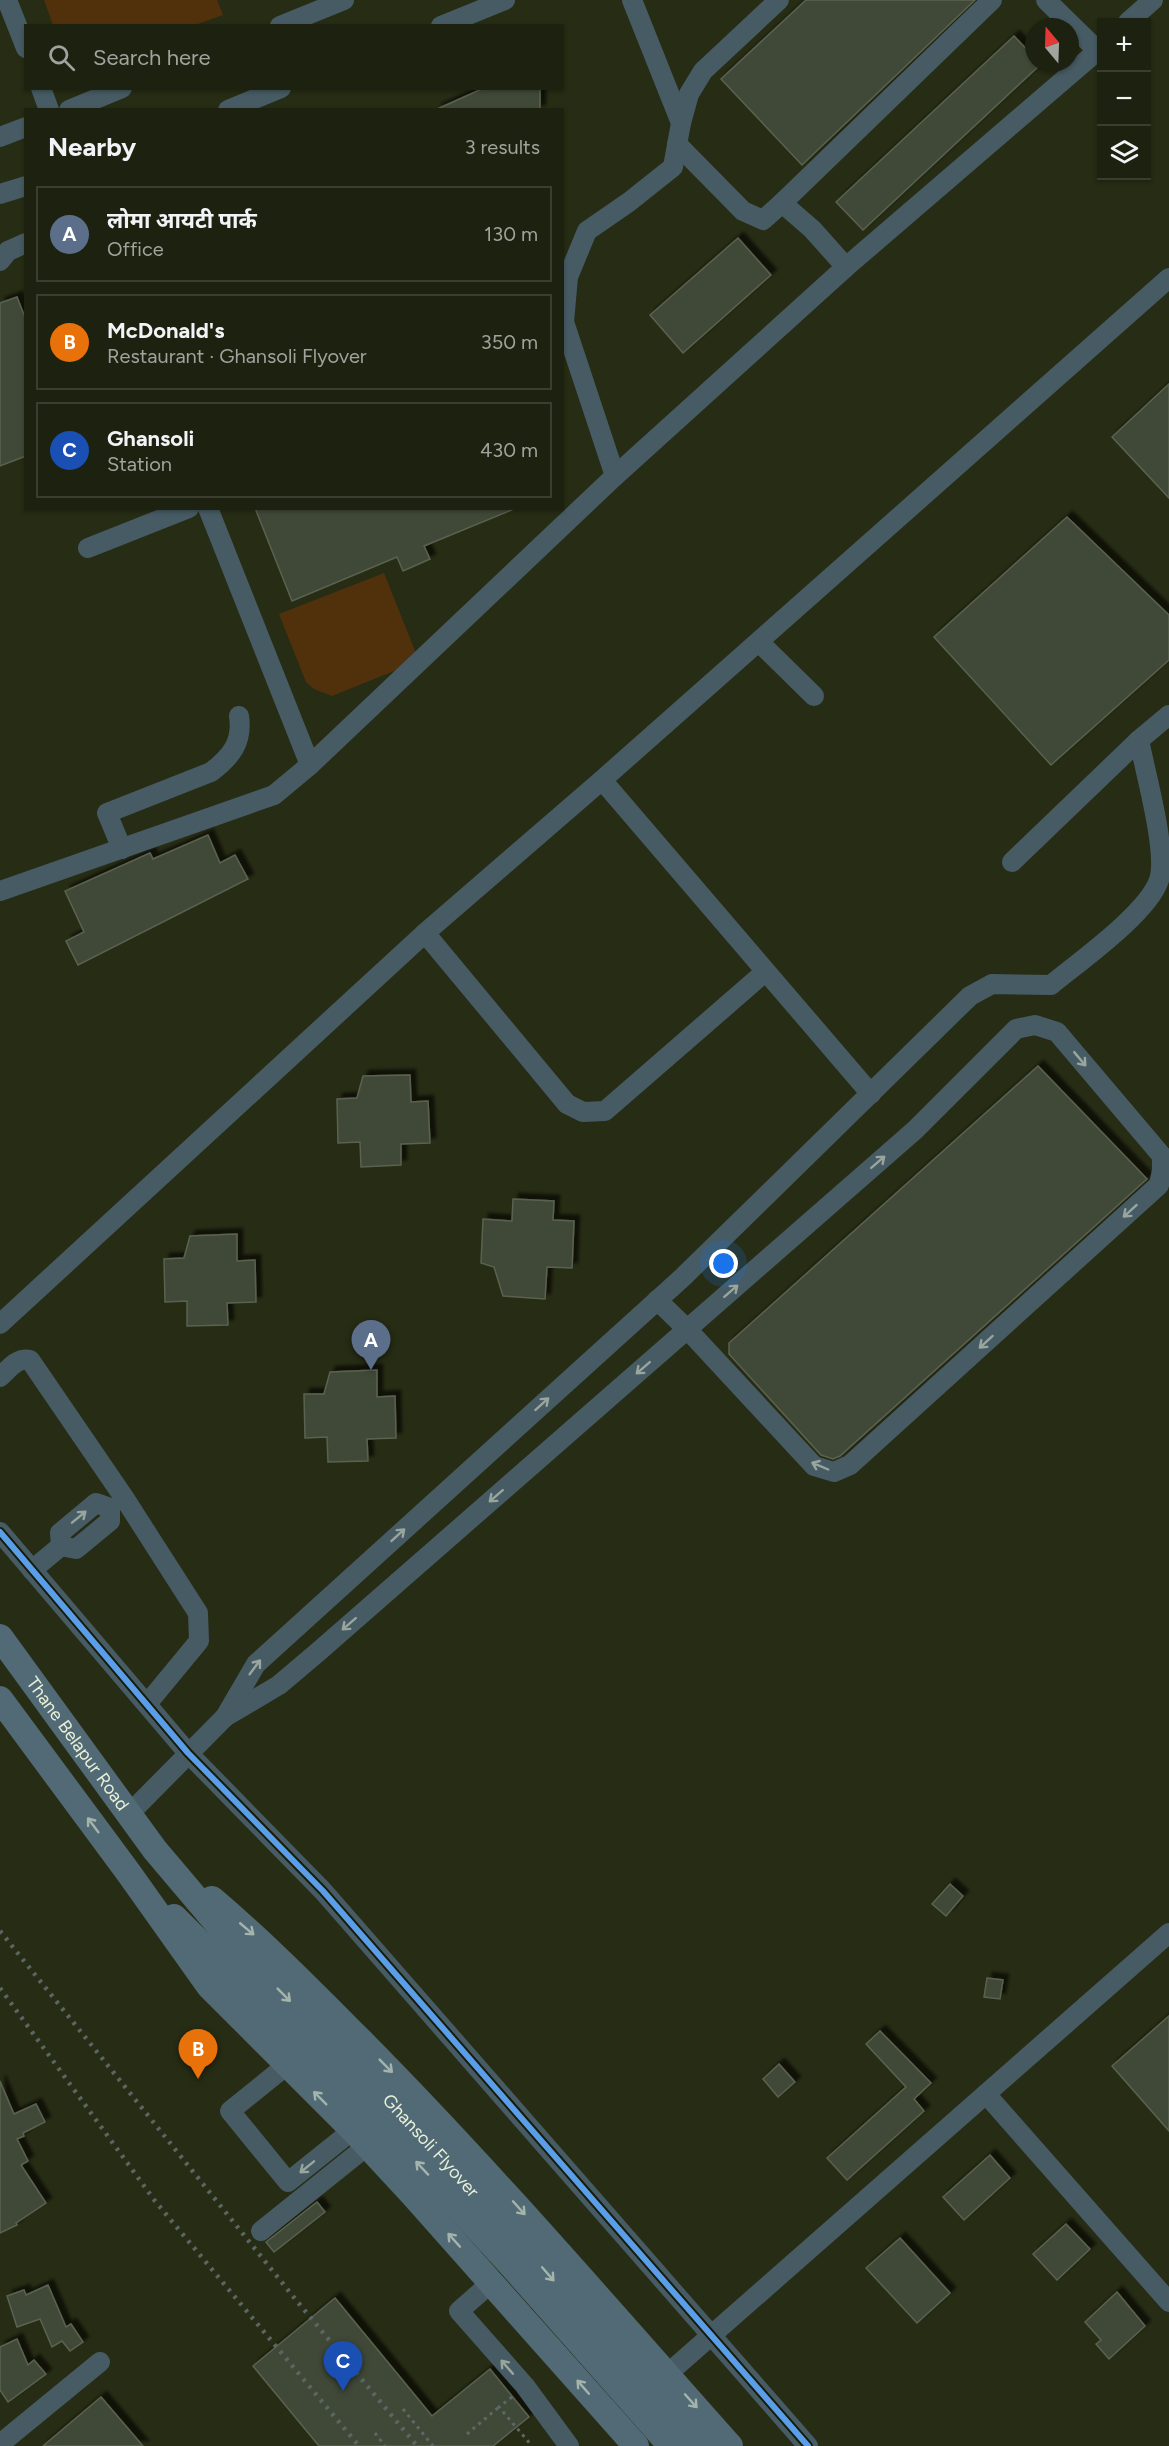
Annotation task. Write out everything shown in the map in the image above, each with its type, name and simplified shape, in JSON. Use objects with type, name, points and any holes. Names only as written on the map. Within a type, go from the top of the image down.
[{"type":"main road","name":"Thane Belapur Road","points":[[0,1637],[155,1850]]},
{"type":"main road","name":"Thane Belapur Road","points":[[0,1699],[128,1872]]},
{"type":"main road","name":"Ghansoli Flyover","points":[[155,1850],[235,1961],[671,2446]]},
{"type":"main road","points":[[155,1850],[259,1939],[403,2083],[536,2227],[730,2446]]},
{"type":"main road","name":"Ghansoli Flyover","points":[[128,1872],[235,1961],[387,2098],[701,2446]]},
{"type":"main road","points":[[128,1872],[209,1986],[360,2138],[492,2282],[636,2446]]},
{"type":"street","points":[[7,0],[24,43]]},
{"type":"street","points":[[285,24],[344,0]]},
{"type":"street","points":[[446,24],[505,0]]},
{"type":"street","points":[[632,0],[681,123]]},
{"type":"street","points":[[615,476],[564,322],[568,277],[587,231],[629,202],[673,167],[689,94],[703,71],[778,0]]},
{"type":"street","points":[[677,144],[743,211],[763,220],[992,0]]},
{"type":"street","points":[[1046,0],[1097,46]]},
{"type":"street","points":[[1133,18],[1153,0]]},
{"type":"street","points":[[0,891],[274,795],[310,765],[615,476],[846,267],[1097,52]]},
{"type":"street","points":[[42,90],[49,108]]},
{"type":"street","points":[[74,108],[117,90]]},
{"type":"street","points":[[233,108],[276,90]]},
{"type":"street","points":[[0,137],[24,128]]},
{"type":"street","points":[[0,194],[24,187]]},
{"type":"street","points":[[782,203],[812,229],[846,267]]},
{"type":"street","points":[[0,261],[8,251],[24,244]]},
{"type":"street","points":[[0,1324],[425,933],[759,642],[1169,278]]},
{"type":"street","points":[[87,548],[184,510]]},
{"type":"street","points":[[209,510],[310,765]]},
{"type":"street","points":[[759,642],[814,696]]},
{"type":"street","points":[[1012,862],[1139,740],[1169,715]]},
{"type":"street","points":[[122,849],[107,813],[211,772],[223,763],[237,744],[241,730],[239,716]]},
{"type":"street","points":[[225,1717],[256,1664],[657,1300],[872,1094],[970,996],[992,984],[1051,985],[1143,908],[1159,879],[1161,851],[1139,740]]},
{"type":"street","points":[[602,780],[872,1094]]},
{"type":"street","points":[[425,933],[567,1104],[583,1112],[605,1111],[765,972]]},
{"type":"street","points":[[129,1814],[225,1717],[279,1685],[687,1329],[915,1130],[1016,1029],[1035,1025],[1057,1032],[1162,1156],[1159,1185],[850,1465],[834,1472],[814,1466],[687,1329],[657,1300]]},
{"type":"street","points":[[0,1377],[17,1361],[30,1360],[117,1503],[198,1613],[199,1641],[147,1704]]},
{"type":"street","points":[[32,1570],[61,1546],[60,1533],[96,1503],[117,1503]]},
{"type":"street","points":[[0,1532],[188,1753],[323,1891],[807,2446]]},
{"type":"street","points":[[613,2421],[1169,1933]]},
{"type":"street","points":[[287,2065],[230,2111],[288,2182],[360,2138]]},
{"type":"street","points":[[986,2094],[1169,2302]]},
{"type":"street","points":[[261,2231],[360,2138]]},
{"type":"street","points":[[492,2282],[459,2311],[525,2386],[569,2446]]},
{"type":"street","points":[[0,2444],[100,2362]]},
{"type":"path","points":[[467,2434],[525,2386]]},
{"type":"path","points":[[499,2407],[531,2446]]},
{"type":"path","points":[[403,2409],[433,2446]]},
{"type":"path","points":[[375,2433],[385,2446]]},
{"type":"shaded area","points":[[44,0],[217,0],[223,15],[198,24],[53,24]]},
{"type":"shaded area","points":[[384,573],[419,661],[332,696],[314,689],[306,682],[279,614]]},
{"type":"building","points":[[806,0],[975,0],[802,165],[721,79]]},
{"type":"building","points":[[1014,36],[1025,48],[1025,72],[1032,72],[863,230],[836,202]]},
{"type":"building","points":[[480,90],[540,90],[540,108],[439,108]]},
{"type":"building","points":[[738,238],[771,275],[683,353],[650,315]]},
{"type":"building","points":[[17,297],[24,315],[24,457],[0,466],[0,303]]},
{"type":"building","points":[[1169,384],[1169,498],[1112,437]]},
{"type":"building","points":[[256,510],[512,510],[424,546],[430,559],[403,571],[397,557],[292,601]]},
{"type":"building","points":[[1067,517],[1169,615],[1169,660],[1051,765],[934,637]]},
{"type":"building","points":[[208,835],[220,863],[235,855],[248,879],[78,965],[66,941],[84,932],[65,891],[150,853],[153,859]]},
{"type":"building","points":[[1038,1066],[1147,1179],[840,1456],[833,1459],[821,1455],[729,1354],[729,1343]]},
{"type":"building","points":[[410,1075],[411,1102],[428,1101],[430,1143],[401,1144],[401,1165],[361,1167],[360,1142],[338,1143],[337,1099],[357,1098],[363,1076]]},
{"type":"building","points":[[513,1199],[554,1201],[553,1220],[574,1221],[572,1268],[547,1267],[545,1299],[503,1296],[494,1267],[481,1263],[483,1219],[512,1221]]},
{"type":"building","points":[[237,1234],[237,1261],[255,1260],[256,1302],[227,1303],[228,1325],[187,1326],[187,1301],[165,1302],[164,1259],[184,1258],[190,1236]]},
{"type":"building","points":[[377,1370],[377,1397],[395,1396],[396,1438],[367,1439],[368,1461],[328,1462],[327,1437],[305,1438],[304,1394],[324,1394],[330,1372]]},
{"type":"building","points":[[950,1884],[963,1896],[946,1916],[932,1904]]},
{"type":"building","points":[[987,1978],[1003,1980],[1000,1999],[984,1997]]},
{"type":"building","points":[[1169,2016],[1169,2131],[1112,2066]]},
{"type":"building","points":[[880,2031],[931,2083],[914,2099],[924,2111],[847,2180],[827,2158],[906,2087],[866,2044]]},
{"type":"building","points":[[779,2064],[795,2082],[778,2097],[763,2079]]},
{"type":"building","points":[[0,2081],[14,2114],[36,2104],[45,2122],[23,2133],[24,2136],[17,2139],[28,2161],[21,2165],[46,2203],[16,2223],[17,2225],[0,2233]]},
{"type":"building","points":[[990,2155],[1010,2178],[964,2220],[943,2197]]},
{"type":"building","points":[[317,2202],[325,2212],[274,2252],[266,2242]]},
{"type":"building","points":[[1066,2224],[1090,2249],[1057,2280],[1033,2254]]},
{"type":"building","points":[[900,2238],[950,2293],[917,2323],[866,2268]]},
{"type":"building","points":[[48,2285],[66,2327],[71,2324],[83,2342],[70,2351],[62,2341],[52,2347],[40,2319],[17,2327],[7,2296],[24,2290],[26,2295]]},
{"type":"building","points":[[1117,2292],[1145,2326],[1109,2359],[1096,2344],[1101,2340],[1085,2322]]},
{"type":"building","points":[[335,2298],[432,2416],[490,2369],[529,2417],[493,2446],[319,2446],[253,2366]]},
{"type":"building","points":[[17,2339],[28,2365],[34,2360],[46,2374],[8,2402],[0,2390],[0,2347]]},
{"type":"building","points":[[101,2397],[143,2446],[43,2446]]},
{"type":"railway","points":[[0,1931],[296,2300],[417,2446]]},
{"type":"railway","points":[[0,1988],[155,2201],[359,2446]]},
{"type":"cycle path","points":[[0,1532],[188,1753],[323,1891],[808,2446]]},
{"type":"place","name":"लोमा आयटी पार्क","points":[[371,1370]]},
{"type":"place","name":"McDonald's","points":[[198,2079]]},
{"type":"place","name":"Ghansoli","points":[[343,2391]]}]
